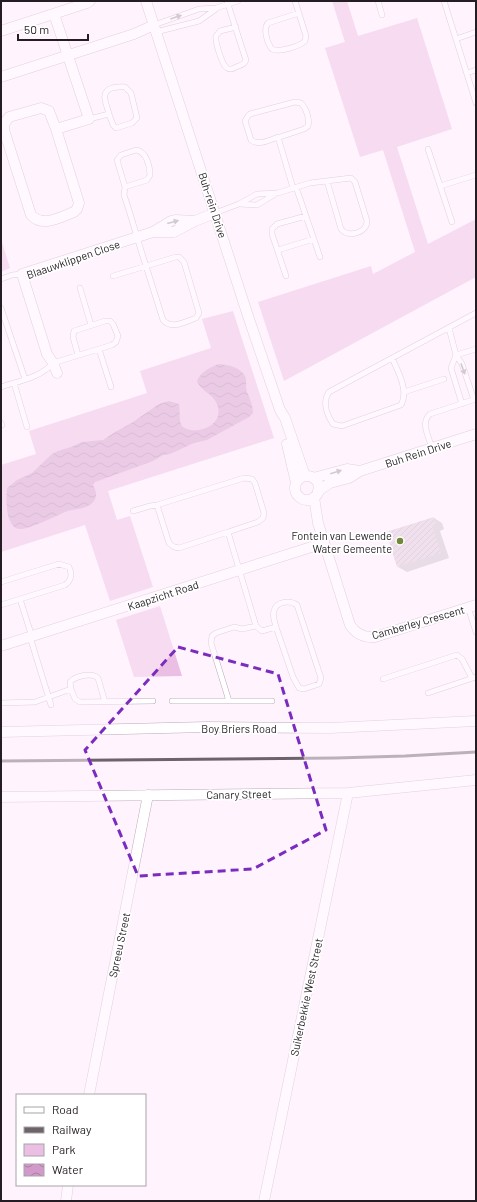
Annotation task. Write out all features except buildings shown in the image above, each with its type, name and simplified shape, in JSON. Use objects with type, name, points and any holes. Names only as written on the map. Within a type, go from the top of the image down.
[{"type":"street","points":[[1,31],[90,1]]},
{"type":"street","name":"Buh-rein Drive","points":[[146,1],[280,410],[309,477]]},
{"type":"street","points":[[54,14],[89,120],[56,129]]},
{"type":"street","points":[[1,77],[155,28]]},
{"type":"street","points":[[41,108],[46,109],[51,115],[56,129],[79,203],[74,212],[42,222],[35,219],[31,215],[4,130],[4,124],[10,117],[41,108]]},
{"type":"street","name":"Blaauwklippen Close","points":[[57,373],[47,354],[22,274],[153,232],[171,221],[196,221],[215,213]]},
{"type":"street","name":"Buh-rein Drive","points":[[280,410],[280,418],[296,483]]},
{"type":"street","name":"Buh Rein Drive","points":[[316,494],[330,483],[349,478],[360,472],[476,434]]},
{"type":"street","name":"Buh Rein Drive","points":[[309,477],[346,469],[360,472]]},
{"type":"street","points":[[309,477],[318,483],[316,494],[311,499],[303,499],[297,494],[295,487],[296,483],[302,478],[309,477]]},
{"type":"street","name":"Camberley Crescent","points":[[316,494],[318,523]]},
{"type":"street","name":"Camberley Crescent","points":[[303,499],[318,523],[350,625],[361,635],[365,637],[375,637],[472,606]]},
{"type":"street","name":"Kaapzicht Road","points":[[1,646],[324,543]]},
{"type":"street","name":"Boy Briers Road","points":[[1,732],[207,727],[330,728],[476,721]]},
{"type":"street","name":"Canary Street","points":[[1,797],[348,793],[476,780]]},
{"type":"street","name":"Suikerbekkie West Street","points":[[264,1201],[348,793]]},
{"type":"street","name":"Spreeu Street","points":[[89,1094],[148,795]]},
{"type":"street","points":[[66,1201],[68,1186]]},
{"type":"lane","points":[[155,28],[200,21],[216,8],[238,1]]},
{"type":"lane","points":[[295,1],[306,36],[305,41],[302,44],[278,51],[272,49],[265,30],[266,25],[298,13]]},
{"type":"lane","points":[[378,1],[382,15]]},
{"type":"lane","points":[[444,1],[476,103]]},
{"type":"lane","points":[[228,3],[236,27],[246,60],[242,65],[228,69],[224,65],[216,43],[216,36],[220,31],[236,27]]},
{"type":"lane","points":[[155,28],[199,9],[216,8]]},
{"type":"lane","points":[[456,39],[476,32]]},
{"type":"lane","points":[[466,73],[476,70]]},
{"type":"lane","points":[[120,86],[125,87],[129,91],[133,101],[137,115],[135,121],[116,128],[113,125],[109,114],[104,98],[106,92],[110,88],[120,86]]},
{"type":"lane","points":[[298,102],[301,103],[304,106],[309,121],[308,126],[304,129],[277,138],[259,143],[253,142],[245,123],[246,118],[250,114],[288,104],[298,102]]},
{"type":"lane","points":[[89,120],[109,114]]},
{"type":"lane","points":[[277,138],[320,257]]},
{"type":"lane","points":[[428,149],[452,222]]},
{"type":"lane","points":[[112,276],[146,266],[176,257],[182,259],[199,312],[196,318],[173,326],[166,324],[163,320],[146,266],[124,195],[125,187],[117,163],[118,158],[121,155],[136,150],[141,151],[144,154],[150,172],[149,177],[144,181],[125,187]]},
{"type":"lane","points":[[440,186],[476,174]]},
{"type":"lane","points":[[239,204],[257,205],[278,193],[310,183],[349,178],[353,179],[355,182],[367,222],[363,231],[349,234],[344,233],[341,229],[327,181]]},
{"type":"lane","points":[[215,213],[239,204],[256,194],[278,193]]},
{"type":"lane","points":[[286,276],[272,234],[272,229],[274,226],[306,216]]},
{"type":"lane","points":[[278,250],[314,239]]},
{"type":"lane","points":[[1,280],[12,275],[22,274]]},
{"type":"lane","points":[[80,288],[91,325]]},
{"type":"lane","points":[[1,308],[25,379]]},
{"type":"lane","points":[[392,358],[404,392],[402,403],[398,407],[342,426],[335,426],[331,423],[325,405],[326,397],[329,392],[392,358],[449,328],[476,313]]},
{"type":"lane","points":[[1,387],[43,372],[53,363],[112,345],[116,342],[118,336],[112,322],[105,321],[77,330],[73,334],[78,355]]},
{"type":"lane","points":[[432,448],[425,425],[427,417],[430,414],[475,400],[462,364],[456,355],[449,328]]},
{"type":"lane","points":[[99,349],[111,387]]},
{"type":"lane","points":[[456,355],[476,349]]},
{"type":"lane","points":[[456,355],[451,368],[462,404]]},
{"type":"lane","points":[[404,392],[444,380]]},
{"type":"lane","points":[[14,383],[27,426]]},
{"type":"lane","points":[[134,511],[244,478],[250,478],[255,483],[264,513],[263,518],[258,522],[179,548],[174,547],[169,543],[157,505]]},
{"type":"lane","points":[[228,532],[256,626],[262,631],[276,627]]},
{"type":"lane","points":[[1,582],[59,564],[69,567],[71,573],[68,583],[1,605]]},
{"type":"lane","points":[[20,599],[50,705]]},
{"type":"lane","points":[[288,602],[297,605],[321,678],[319,684],[304,689],[297,686],[276,627],[273,616],[273,612],[276,607],[282,603],[288,602]]},
{"type":"lane","points":[[472,606],[476,632]]},
{"type":"lane","points":[[229,701],[211,644],[211,638],[216,633],[232,628],[244,629],[256,626]]},
{"type":"lane","points":[[383,679],[457,655],[462,659],[474,677],[428,693]]},
{"type":"lane","points":[[105,702],[98,678],[95,675],[73,678],[70,682],[74,697],[78,701],[105,702],[153,701]]},
{"type":"lane","points":[[1,703],[34,702],[71,689]]},
{"type":"lane","points":[[172,701],[272,701]]},
{"type":"highlighted area","points":[[178,647],[278,674],[326,830],[253,869],[138,876],[85,750]]},
{"type":"green space","points":[[332,1],[347,1],[358,36],[417,18],[452,129],[397,147],[428,244],[476,219],[476,277],[284,381],[258,302],[371,266],[373,274],[415,252],[383,150],[360,157],[325,48],[345,42]]},
{"type":"green space","points":[[1,239],[10,268],[1,272]]},
{"type":"green space","points":[[233,311],[274,438],[108,491],[117,520],[130,516],[153,587],[110,601],[85,525],[1,552],[1,465],[36,454],[29,431],[147,393],[140,371],[211,348],[202,319]]},
{"type":"green space","points":[[160,606],[182,676],[134,677],[116,620]]},
{"type":"water","points":[[219,364],[240,370],[245,376],[246,390],[253,410],[253,413],[249,417],[207,440],[194,443],[170,454],[163,455],[153,461],[95,482],[93,485],[96,491],[96,498],[90,505],[69,511],[23,529],[14,527],[7,512],[7,488],[17,480],[32,473],[52,454],[82,442],[103,440],[159,404],[169,401],[179,404],[180,422],[186,429],[198,430],[211,425],[218,415],[218,407],[214,399],[199,385],[197,381],[206,370]]},
{"type":"railway","points":[[1,761],[336,758],[476,752]]},
{"type":"place","name":"Fontein van Lewende Water Gemeente","points":[[400,541]]}]
